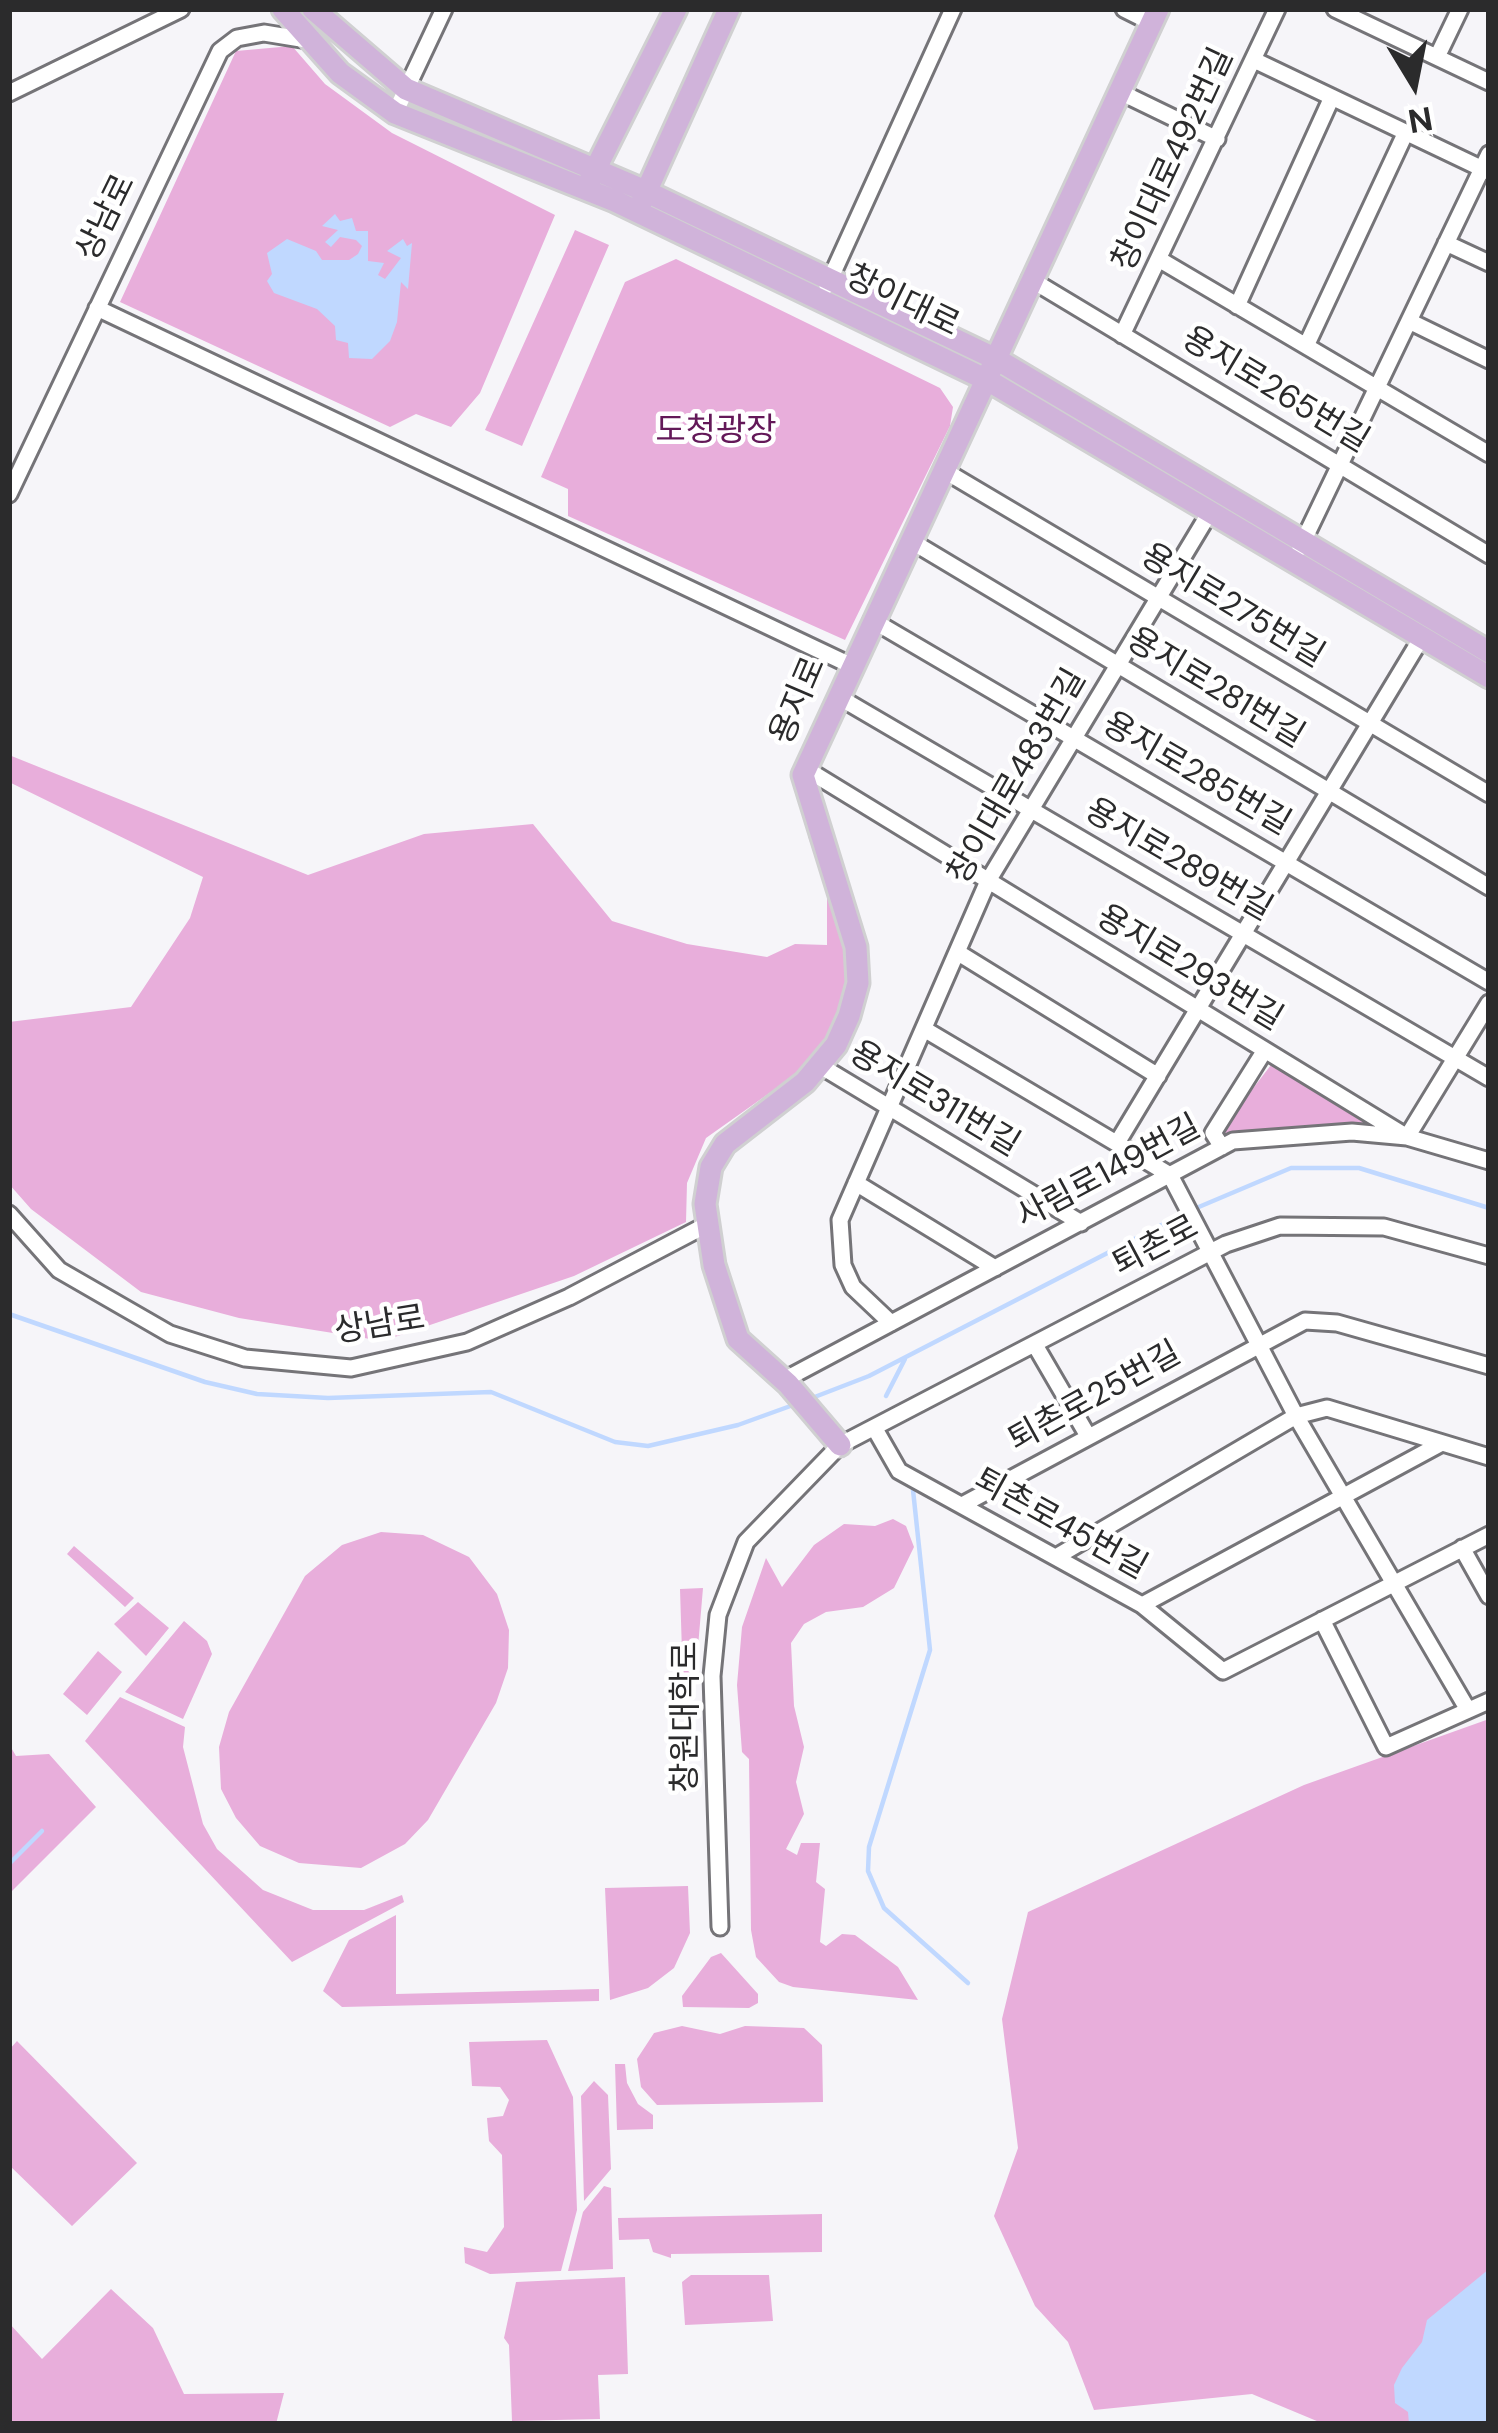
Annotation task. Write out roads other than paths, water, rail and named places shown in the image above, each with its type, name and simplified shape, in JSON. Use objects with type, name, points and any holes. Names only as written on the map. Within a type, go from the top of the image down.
[{"type":"main road","name":"창이대로","points":[[283,9],[340,74],[395,113],[591,179],[615,201],[641,202]]},
{"type":"main road","name":"창이대로","points":[[313,9],[406,89],[993,371],[1298,553],[1489,677]]},
{"type":"main road","points":[[591,179],[676,9]]},
{"type":"main road","points":[[641,202],[729,9]]},
{"type":"main road","name":"용지로","points":[[840,1445],[786,1382],[738,1339],[722,1304],[708,1224],[705,1204],[712,1167],[725,1144],[819,1065],[836,1045],[849,1016],[857,983],[856,947],[806,770],[850,665],[993,371],[1030,279],[1155,16]]},
{"type":"main road","name":"창이대로","points":[[993,371],[1210,512],[1489,652]]},
{"type":"street","points":[[9,93],[181,9]]},
{"type":"street","points":[[395,113],[444,9]]},
{"type":"street","points":[[825,290],[953,9]]},
{"type":"street","points":[[1124,9],[1155,16]]},
{"type":"street","name":"창이대로492번길","points":[[1122,334],[1162,261],[1277,9]]},
{"type":"street","points":[[1335,9],[1489,82]]},
{"type":"street","points":[[1437,57],[1460,9]]},
{"type":"street","name":"상남로","points":[[9,494],[220,51],[237,38],[264,33],[308,40]]},
{"type":"street","points":[[1254,60],[1487,165],[1298,553]]},
{"type":"street","points":[[1120,92],[1217,139]]},
{"type":"street","points":[[1237,306],[1331,97]]},
{"type":"street","points":[[1306,346],[1406,132]]},
{"type":"street","points":[[1446,242],[1489,263]]},
{"type":"street","points":[[1162,261],[1489,454]]},
{"type":"street","name":"용지로265번길","points":[[1030,279],[1489,555]]},
{"type":"street","points":[[97,308],[850,665]]},
{"type":"street","points":[[1408,321],[1489,359]]},
{"type":"street","name":"용지로275번길","points":[[945,471],[1489,794]]},
{"type":"street","name":"창이대로483번길","points":[[891,1323],[854,1287],[843,1265],[840,1220],[988,881],[1210,512]]},
{"type":"street","name":"용지로281번길","points":[[910,542],[1489,887]]},
{"type":"street","name":"용지로285번길","points":[[872,620],[1489,982]]},
{"type":"street","points":[[1117,1144],[1422,637]]},
{"type":"street","name":"용지로289번길","points":[[837,696],[1489,1078]]},
{"type":"street","name":"용지로293번길","points":[[806,770],[1407,1137]]},
{"type":"street","points":[[957,952],[1158,1076]]},
{"type":"street","points":[[1407,1137],[1489,1003]]},
{"type":"street","points":[[924,1029],[1172,1179],[1296,1416],[1468,1710]]},
{"type":"street","points":[[1222,1147],[1214,1133],[1265,1051]]},
{"type":"street","name":"용지로311번길","points":[[819,1065],[1081,1222]]},
{"type":"street","name":"사림로149번길","points":[[786,1382],[1081,1222],[1172,1179],[1222,1147],[1294,1132],[1407,1137],[1489,1161]]},
{"type":"street","points":[[856,1183],[995,1268]]},
{"type":"street","name":"상남로","points":[[9,1214],[59,1270],[170,1334],[245,1358],[351,1368],[467,1342],[568,1297],[708,1224]]},
{"type":"street","name":"퇴촌로","points":[[875,1429],[1206,1248],[1280,1226],[1336,1223],[1384,1228],[1489,1256]]},
{"type":"street","name":"퇴촌로25번길","points":[[962,1505],[1257,1342],[1305,1321],[1337,1324],[1489,1366]]},
{"type":"street","points":[[1035,1345],[1088,1436]]},
{"type":"street","points":[[1056,1558],[1296,1416],[1327,1408],[1489,1457]]},
{"type":"street","name":"창원대학로","points":[[720,1927],[712,1676],[718,1615],[746,1542],[840,1445],[875,1429]]},
{"type":"street","name":"퇴촌로45번길","points":[[875,1429],[899,1471],[1142,1605],[1223,1671],[1322,1620]]},
{"type":"street","points":[[1142,1605],[1442,1443]]},
{"type":"street","points":[[1489,1534],[1322,1620],[1386,1747],[1489,1701]]},
{"type":"street","points":[[1462,1548],[1489,1596]]},
{"type":"water","points":[[335,214],[340,221],[352,218],[356,231],[368,231],[368,261],[384,263],[378,275],[385,279],[401,258],[387,251],[403,239],[407,246],[412,243],[408,289],[401,282],[397,322],[390,341],[372,359],[349,358],[348,343],[336,340],[335,326],[317,309],[274,293],[267,281],[272,274],[267,253],[287,239],[316,251],[322,260],[349,260],[358,254],[362,246],[356,240],[340,237],[331,247],[325,242],[338,230],[322,226]]},
{"type":"water","points":[[1489,2269],[1489,2424],[1409,2424],[1408,2412],[1395,2403],[1394,2385],[1402,2368],[1422,2342],[1427,2320]]},
{"type":"waterway","points":[[1194,1209],[1291,1168],[1359,1168],[1489,1208]]},
{"type":"waterway","points":[[812,1398],[869,1376],[1183,1214]]},
{"type":"waterway","points":[[9,1314],[205,1382],[257,1394],[328,1398],[491,1392],[615,1442],[648,1446],[738,1425],[796,1404]]},
{"type":"waterway","points":[[886,1396],[905,1359]]},
{"type":"waterway","points":[[913,1490],[930,1650],[869,1847],[868,1871],[884,1908],[968,1983]]},
{"type":"waterway","points":[[9,1864],[42,1831]]},
{"type":"park label","name":"도청광장","points":[[716,432]]}]
